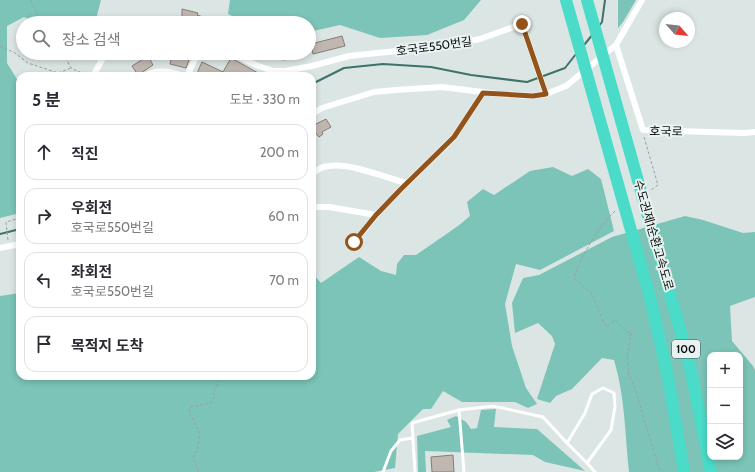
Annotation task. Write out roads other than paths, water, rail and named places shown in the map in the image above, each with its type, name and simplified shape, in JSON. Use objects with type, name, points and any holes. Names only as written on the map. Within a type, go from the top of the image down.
[{"type":"highway","name":"수도권제1순환고속도로","points":[[566,0],[651,301],[658,338],[668,377],[684,472]]},
{"type":"highway","name":"수도권제1순환고속도로","points":[[587,0],[651,229],[671,294],[691,371],[711,472]]},
{"type":"street","points":[[316,112],[322,108],[374,92],[442,87],[483,93],[533,96],[546,94],[566,86],[616,45],[642,0]]},
{"type":"street","name":"호국로550번길","points":[[246,60],[272,71],[285,70],[312,66],[349,56],[435,47],[480,39],[522,24],[546,94]]},
{"type":"street","name":"호국로","points":[[616,45],[642,130],[755,132]]},
{"type":"street","points":[[95,72],[102,60]]},
{"type":"street","points":[[189,72],[195,60]]},
{"type":"street","points":[[156,72],[173,72]]},
{"type":"street","points":[[354,242],[376,215],[454,137],[483,93]]},
{"type":"street","points":[[316,171],[329,166],[346,166],[406,184]]},
{"type":"street","points":[[316,207],[329,207],[376,215]]},
{"type":"street","points":[[0,248],[16,245]]},
{"type":"lane","points":[[567,443],[585,413],[592,394],[603,388],[614,393],[615,407],[611,430],[587,463]]},
{"type":"lane","points":[[415,472],[412,423],[459,410],[493,406],[543,417],[595,472]]},
{"type":"lane","points":[[459,410],[464,472]]},
{"type":"lane","points":[[383,472],[391,451],[400,440],[413,438]]},
{"type":"waterway","points":[[599,26],[602,22],[605,0]]},
{"type":"waterway","points":[[584,45],[593,34]]},
{"type":"waterway","points":[[316,82],[344,68],[383,64],[431,67],[471,75],[527,82],[565,68],[576,54]]},
{"type":"waterway","points":[[0,234],[16,230]]}]
